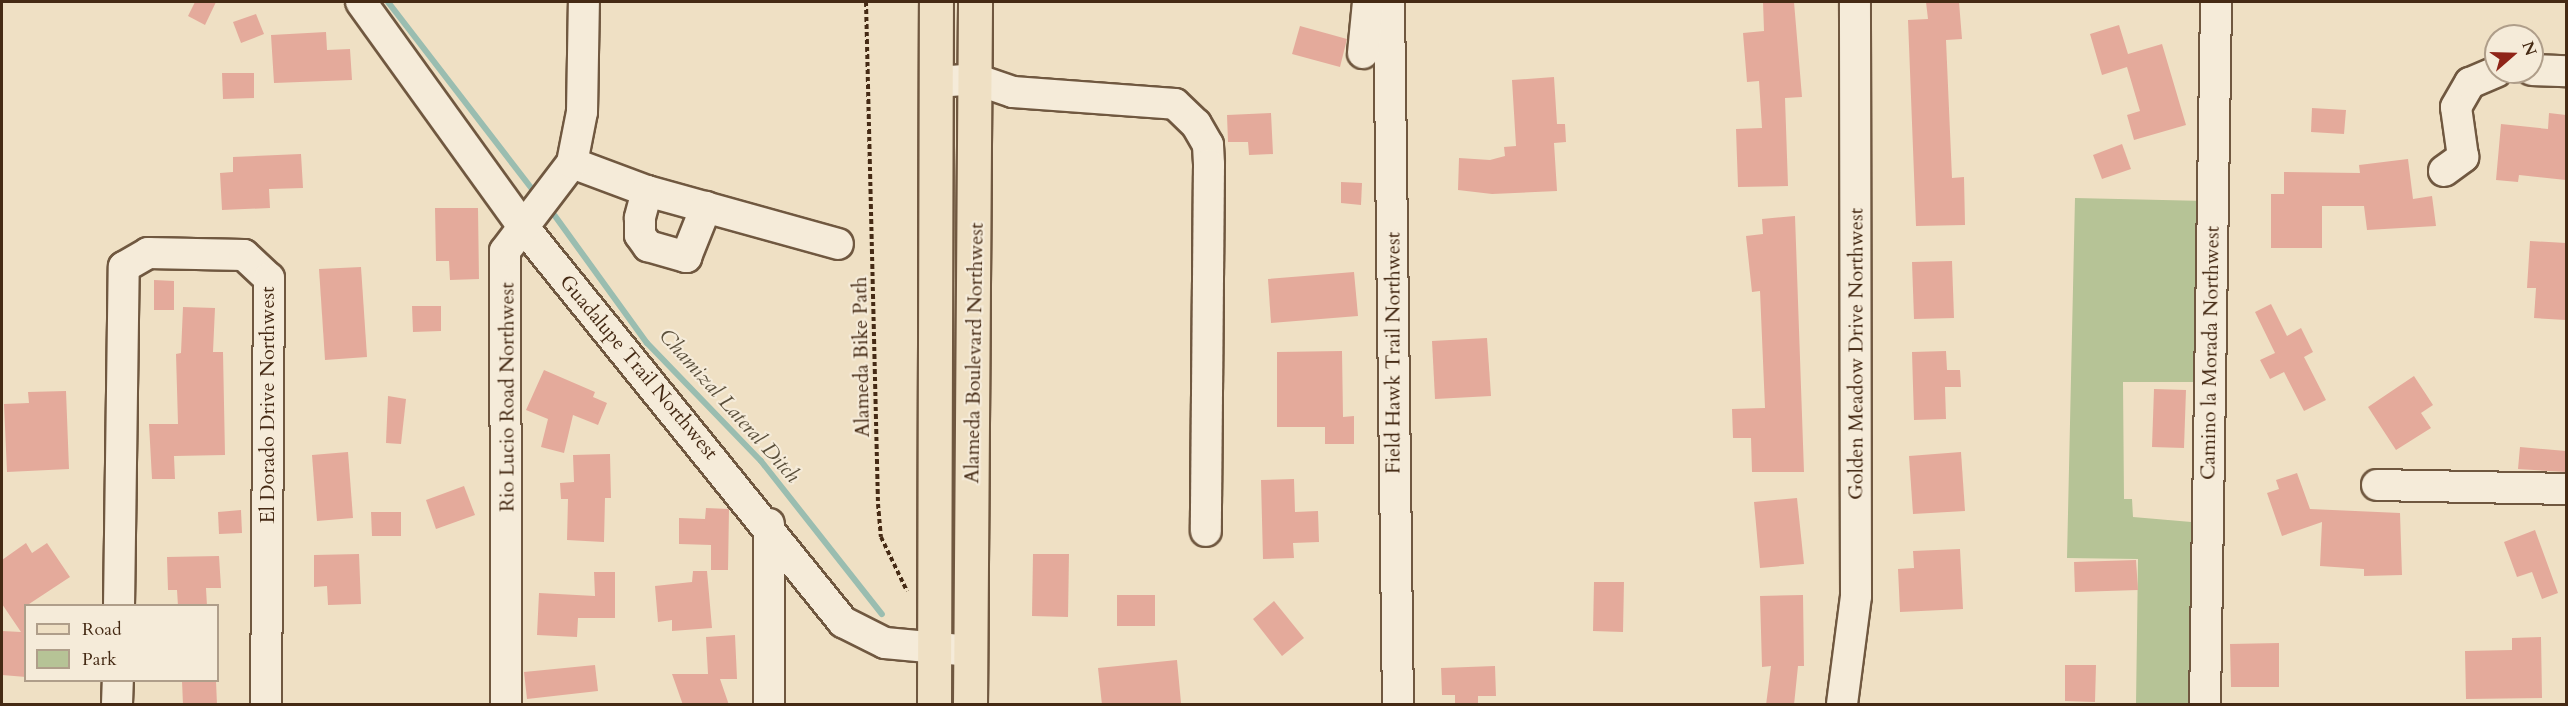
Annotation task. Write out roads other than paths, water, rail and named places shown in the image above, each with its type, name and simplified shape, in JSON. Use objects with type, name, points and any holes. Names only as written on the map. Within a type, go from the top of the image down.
[{"type":"main road","name":"Alameda Boulevard Northwest","points":[[934,705],[936,2]]},
{"type":"main road","name":"Alameda Boulevard Northwest","points":[[970,705],[975,2]]},
{"type":"street","name":"Guadalupe Trail Northwest","points":[[361,2],[525,229],[769,524],[843,622],[885,644],[971,651]]},
{"type":"street","name":"Rio Lucio Road Northwest","points":[[506,705],[505,251],[525,229],[572,163],[582,112],[584,2]]},
{"type":"street","points":[[1363,53],[1368,2]]},
{"type":"street","name":"Field Hawk Trail Northwest","points":[[1389,2],[1398,705]]},
{"type":"street","name":"Golden Meadow Drive Northwest","points":[[1842,705],[1856,596],[1855,2]]},
{"type":"street","name":"Camino la Morada Northwest","points":[[2205,705],[2216,2]]},
{"type":"street","points":[[2544,70],[2566,71]]},
{"type":"street","points":[[2444,171],[2463,157],[2456,107],[2470,83],[2484,77]]},
{"type":"street","points":[[936,82],[975,79],[1013,92],[1175,104],[1190,113],[1205,139],[1206,531]]},
{"type":"street","points":[[572,163],[647,190],[838,244]]},
{"type":"street","points":[[647,190],[640,218],[640,235],[648,246],[686,256],[706,207]]},
{"type":"street","name":"El Dorado Drive Northwest","points":[[119,604],[124,267],[148,253],[244,255],[269,278],[266,705]]},
{"type":"street","points":[[2377,485],[2566,489]]},
{"type":"street","points":[[769,524],[769,705]]},
{"type":"street","points":[[117,705],[118,682]]},
{"type":"waterway","name":"Chamizal Lateral Ditch","points":[[388,2],[533,190]]},
{"type":"waterway","name":"Chamizal Lateral Ditch","points":[[555,216],[647,343],[761,461],[882,614]]}]
